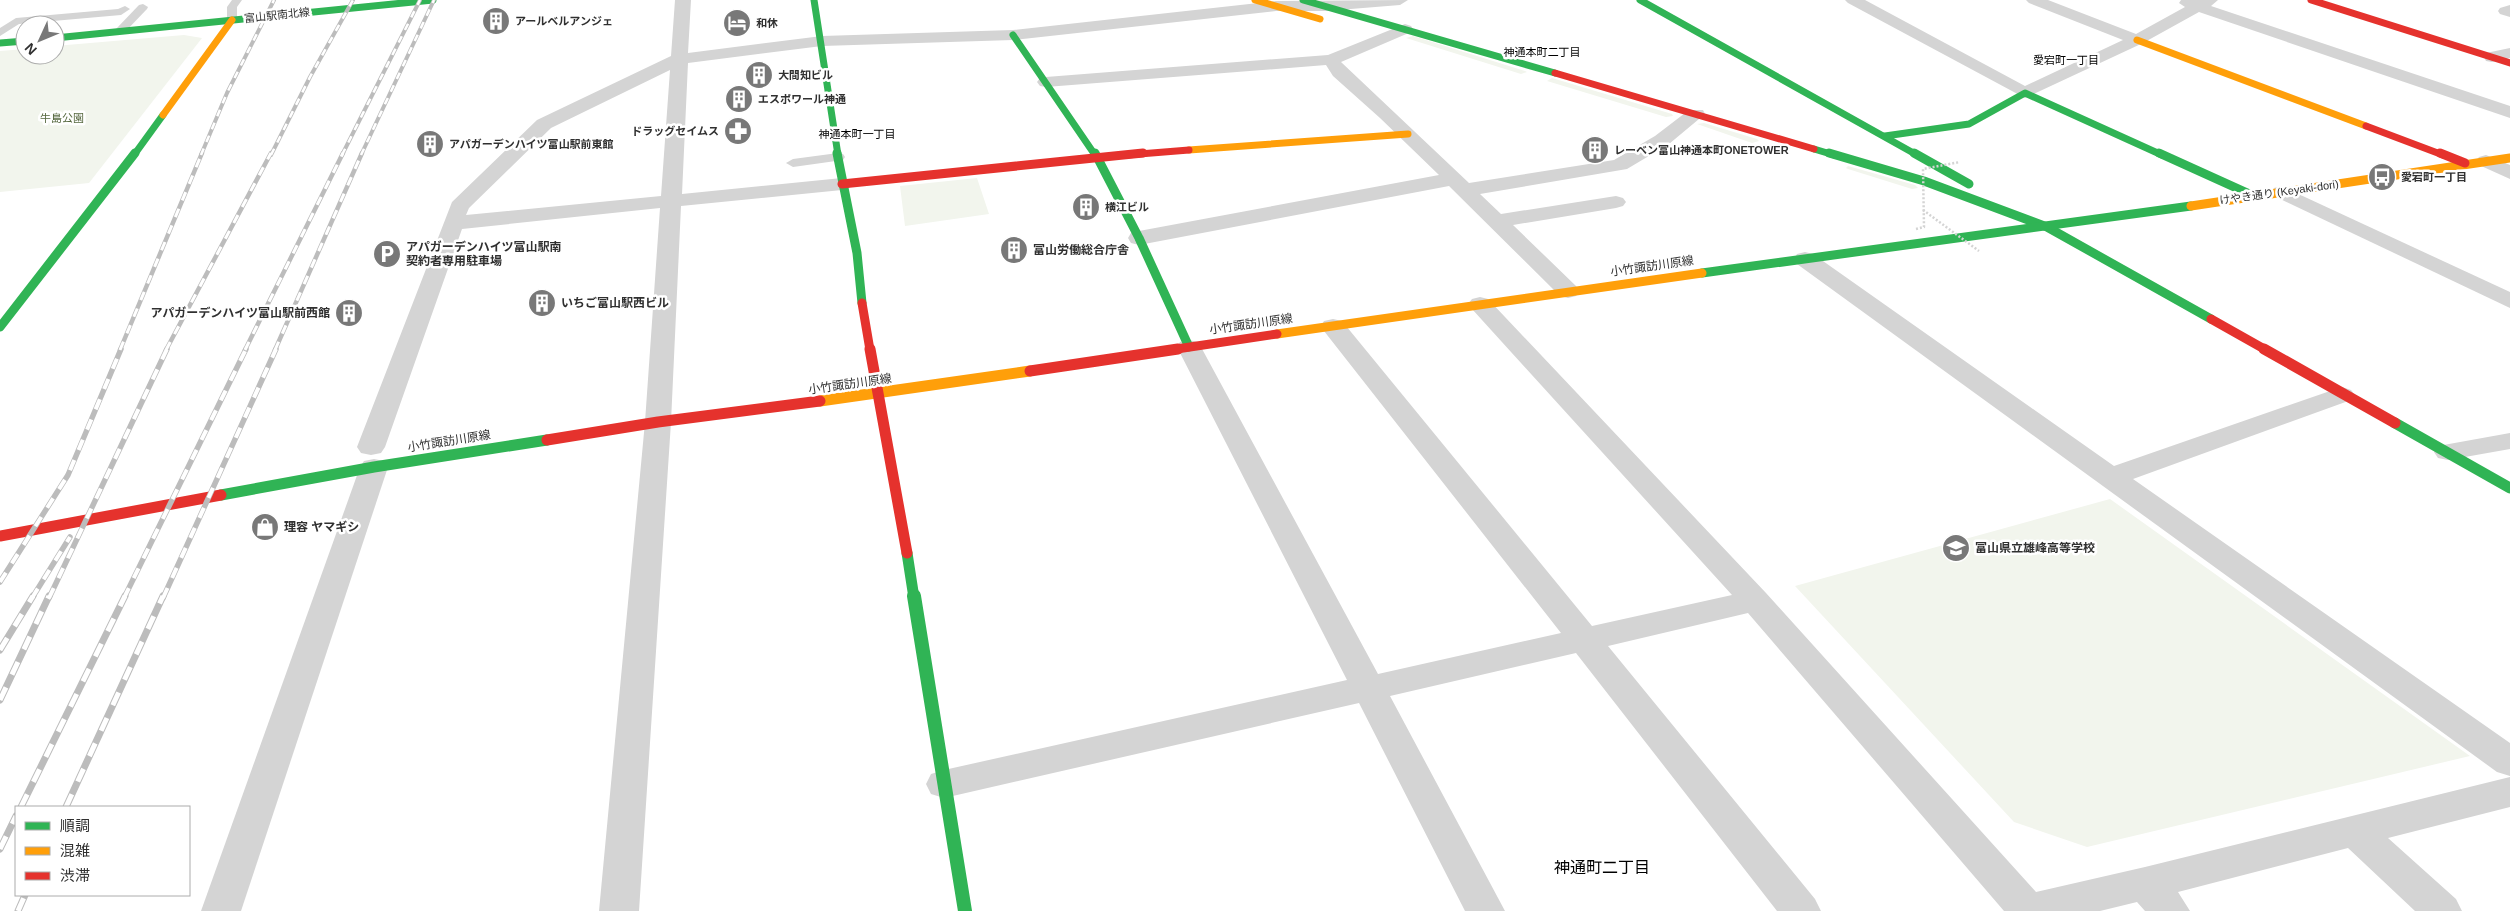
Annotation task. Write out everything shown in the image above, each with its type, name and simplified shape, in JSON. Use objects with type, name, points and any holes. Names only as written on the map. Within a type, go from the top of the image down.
[{"type":"street","name":"富山駅南北線","points":[[65,37],[433,0]]},
{"type":"street","points":[[619,911],[658,422],[683,0]]},
{"type":"street","points":[[814,0],[822,41],[842,184],[857,253],[863,310],[888,439],[965,911]]},
{"type":"street","points":[[1255,0],[1330,22]]},
{"type":"street","points":[[1303,0],[1326,6],[1404,36],[1685,124],[1924,181],[2048,227]]},
{"type":"street","points":[[220,911],[372,457],[459,206],[544,124],[679,59],[822,41],[1013,35],[1276,6],[1326,6],[1400,0]]},
{"type":"street","points":[[1640,0],[2048,227],[2342,395],[2510,488]]},
{"type":"street","points":[[1853,0],[2025,93],[2254,196]]},
{"type":"street","points":[[2034,0],[2136,40],[2477,163],[2510,172]]},
{"type":"street","points":[[2179,0],[2205,3],[2510,112]]},
{"type":"street","points":[[2312,0],[2510,63]]},
{"type":"street","points":[[1885,136],[1969,124],[2025,93],[2136,40],[2205,3]]},
{"type":"street","points":[[0,327],[115,180],[232,20]]},
{"type":"street","points":[[1366,32],[1384,38]]},
{"type":"street","points":[[1013,35],[1097,157],[1139,238],[1189,347],[1485,911]]},
{"type":"street","points":[[1046,82],[1331,60],[1384,38],[1404,36]]},
{"type":"street","points":[[0,43],[15,42]]},
{"type":"street","points":[[2492,57],[2510,53]]},
{"type":"street","points":[[1331,60],[1339,72],[1408,134],[1568,291]]},
{"type":"street","points":[[1139,238],[1458,185],[1620,165],[1685,124]]},
{"type":"street","points":[[453,222],[634,201],[670,200],[842,184],[1097,157],[1408,134]]},
{"type":"street","name":"けやき通り (Keyaki-dori)","points":[[2048,227],[2510,158]]},
{"type":"street","points":[[2281,192],[2510,301]]},
{"type":"street","points":[[1498,221],[1616,202]]},
{"type":"street","points":[[1956,206],[2048,227]]},
{"type":"street","name":"小竹諏訪川原線","points":[[0,536],[372,457],[878,394],[1568,291],[2048,227]]},
{"type":"street","points":[[1805,259],[2510,762]]},
{"type":"street","points":[[1480,304],[1755,601],[2027,911],[2157,898],[2354,831],[2510,792]]},
{"type":"street","points":[[1333,326],[1801,911]]},
{"type":"street","points":[[2110,477],[2342,395]]},
{"type":"street","points":[[2448,452],[2510,440]]},
{"type":"street","points":[[944,784],[1755,601]]},
{"type":"street","points":[[2354,831],[2442,911]]},
{"type":"lane","points":[[232,20],[232,7],[237,0]]},
{"type":"lane","points":[[120,31],[143,7]]},
{"type":"lane","points":[[0,33],[16,21],[121,12],[125,9]]},
{"type":"lane","points":[[793,163],[838,157]]},
{"type":"path","points":[[1916,228],[1924,227],[1923,169],[1960,162]]},
{"type":"path","points":[[1923,210],[1979,251]]},
{"type":"green space","name":"牛島公園","points":[[184,35],[202,38],[89,183],[0,192],[0,51],[15,50],[15,65],[65,65],[65,45]]},
{"type":"green space","points":[[1413,36],[1527,72],[1521,74],[1406,38]]},
{"type":"green space","points":[[1552,78],[1672,114],[1673,116],[1666,117],[1547,81]]},
{"type":"green space","points":[[1704,123],[1759,141],[1752,143],[1697,124]]},
{"type":"green space","points":[[1848,166],[1915,185],[1918,188],[1912,189],[1848,169],[1846,168]]},
{"type":"green space","points":[[977,178],[989,214],[905,226],[900,186]]},
{"type":"green space","points":[[2110,499],[2470,756],[2087,847],[2014,822],[1795,586]]},
{"type":"railway","points":[[201,155],[227,93],[274,0]]},
{"type":"railway","points":[[271,155],[310,77],[353,0]]},
{"type":"railway","points":[[342,154],[420,0]]},
{"type":"railway","points":[[361,155],[434,0]]},
{"type":"railway","points":[[120,350],[202,153]]},
{"type":"railway","points":[[166,350],[271,153]]},
{"type":"railway","points":[[275,350],[362,153]]},
{"type":"railway","points":[[245,350],[342,154]]},
{"type":"railway","points":[[0,582],[68,475],[121,349]]},
{"type":"railway","points":[[49,598],[167,349]]},
{"type":"railway","points":[[124,598],[246,349]]},
{"type":"railway","points":[[163,598],[276,349]]},
{"type":"railway","points":[[32,598],[70,537]]},
{"type":"railway","points":[[0,650],[33,596]]},
{"type":"railway","points":[[0,700],[49,596]]},
{"type":"railway","points":[[21,806],[125,596]]},
{"type":"railway","points":[[66,806],[163,596]]},
{"type":"railway","points":[[0,849],[15,818]]},
{"type":"railway","points":[[18,911],[25,896]]},
{"type":"traffic: fast","points":[[65,37],[433,0]]},
{"type":"traffic: fast","points":[[814,0],[842,184],[857,253],[862,303]]},
{"type":"traffic: fast","points":[[1303,0],[1555,73]]},
{"type":"traffic: fast","points":[[1640,0],[1969,184]]},
{"type":"traffic: fast","points":[[1013,35],[1097,157],[1139,238],[1189,347]]},
{"type":"traffic: fast","points":[[0,43],[15,42]]},
{"type":"traffic: fast","points":[[1885,136],[1969,124],[2025,93],[2254,196]]},
{"type":"traffic: fast","points":[[0,327],[115,180],[163,115]]},
{"type":"traffic: fast","points":[[1814,149],[1924,181],[2047,227],[2211,319]]},
{"type":"traffic: fast","points":[[1702,273],[2191,206]]},
{"type":"traffic: fast","points":[[2395,423],[2510,488]]},
{"type":"traffic: fast","points":[[221,495],[374,467],[547,440]]},
{"type":"traffic: fast","points":[[907,553],[965,911]]},
{"type":"traffic: slow","points":[[1255,0],[1320,19]]},
{"type":"traffic: slow","points":[[163,115],[232,20]]},
{"type":"traffic: slow","points":[[2137,40],[2366,126]]},
{"type":"traffic: slow","points":[[1189,150],[1408,134]]},
{"type":"traffic: slow","points":[[2191,206],[2510,158]]},
{"type":"traffic: slow","points":[[1277,334],[1702,273]]},
{"type":"traffic: slow","points":[[820,401],[1030,371]]},
{"type":"traffic: jam","points":[[2311,0],[2510,63]]},
{"type":"traffic: jam","points":[[1555,73],[1814,149]]},
{"type":"traffic: jam","points":[[2366,126],[2465,163]]},
{"type":"traffic: jam","points":[[842,184],[1097,157],[1189,150]]},
{"type":"traffic: jam","points":[[862,303],[907,553]]},
{"type":"traffic: jam","points":[[2211,319],[2395,423]]},
{"type":"traffic: jam","points":[[1030,371],[1277,334]]},
{"type":"traffic: jam","points":[[547,440],[658,422],[820,401]]},
{"type":"traffic: jam","points":[[0,536],[221,495]]},
{"type":"place","name":"アールベルアンジェ","points":[[496,21]]},
{"type":"place","name":"和休","points":[[737,23]]},
{"type":"place","name":"大間知ビル","points":[[759,75]]},
{"type":"place","name":"エスポワール神通","points":[[739,99]]},
{"type":"place","name":"ドラッグセイムス","points":[[738,131]]},
{"type":"place","name":"アパガーデンハイツ富山駅前東館","points":[[430,144]]},
{"type":"place","name":"レーベン富山神通本町ONETOWER","points":[[1595,150]]},
{"type":"place","name":"愛宕町一丁目","points":[[2382,177]]},
{"type":"place","name":"横江ビル","points":[[1086,207]]},
{"type":"place","name":"富山労働総合庁舎","points":[[1014,250]]},
{"type":"place","name":"アパガーデンハイツ富山駅南 契約者専用駐車場","points":[[387,254]]},
{"type":"place","name":"いちご富山駅西ビル","points":[[542,303]]},
{"type":"place","name":"アパガーデンハイツ富山駅前西館","points":[[349,313]]},
{"type":"place","name":"理容 ヤマギシ","points":[[265,527]]},
{"type":"place","name":"富山県立雄峰高等学校","points":[[1956,548]]},
{"type":"district","name":"神通本町二丁目","points":[[1542,52]]},
{"type":"district","name":"愛宕町一丁目","points":[[2066,60]]},
{"type":"district","name":"神通本町一丁目","points":[[857,134]]},
{"type":"district","name":"神通町二丁目","points":[[1602,867]]}]
